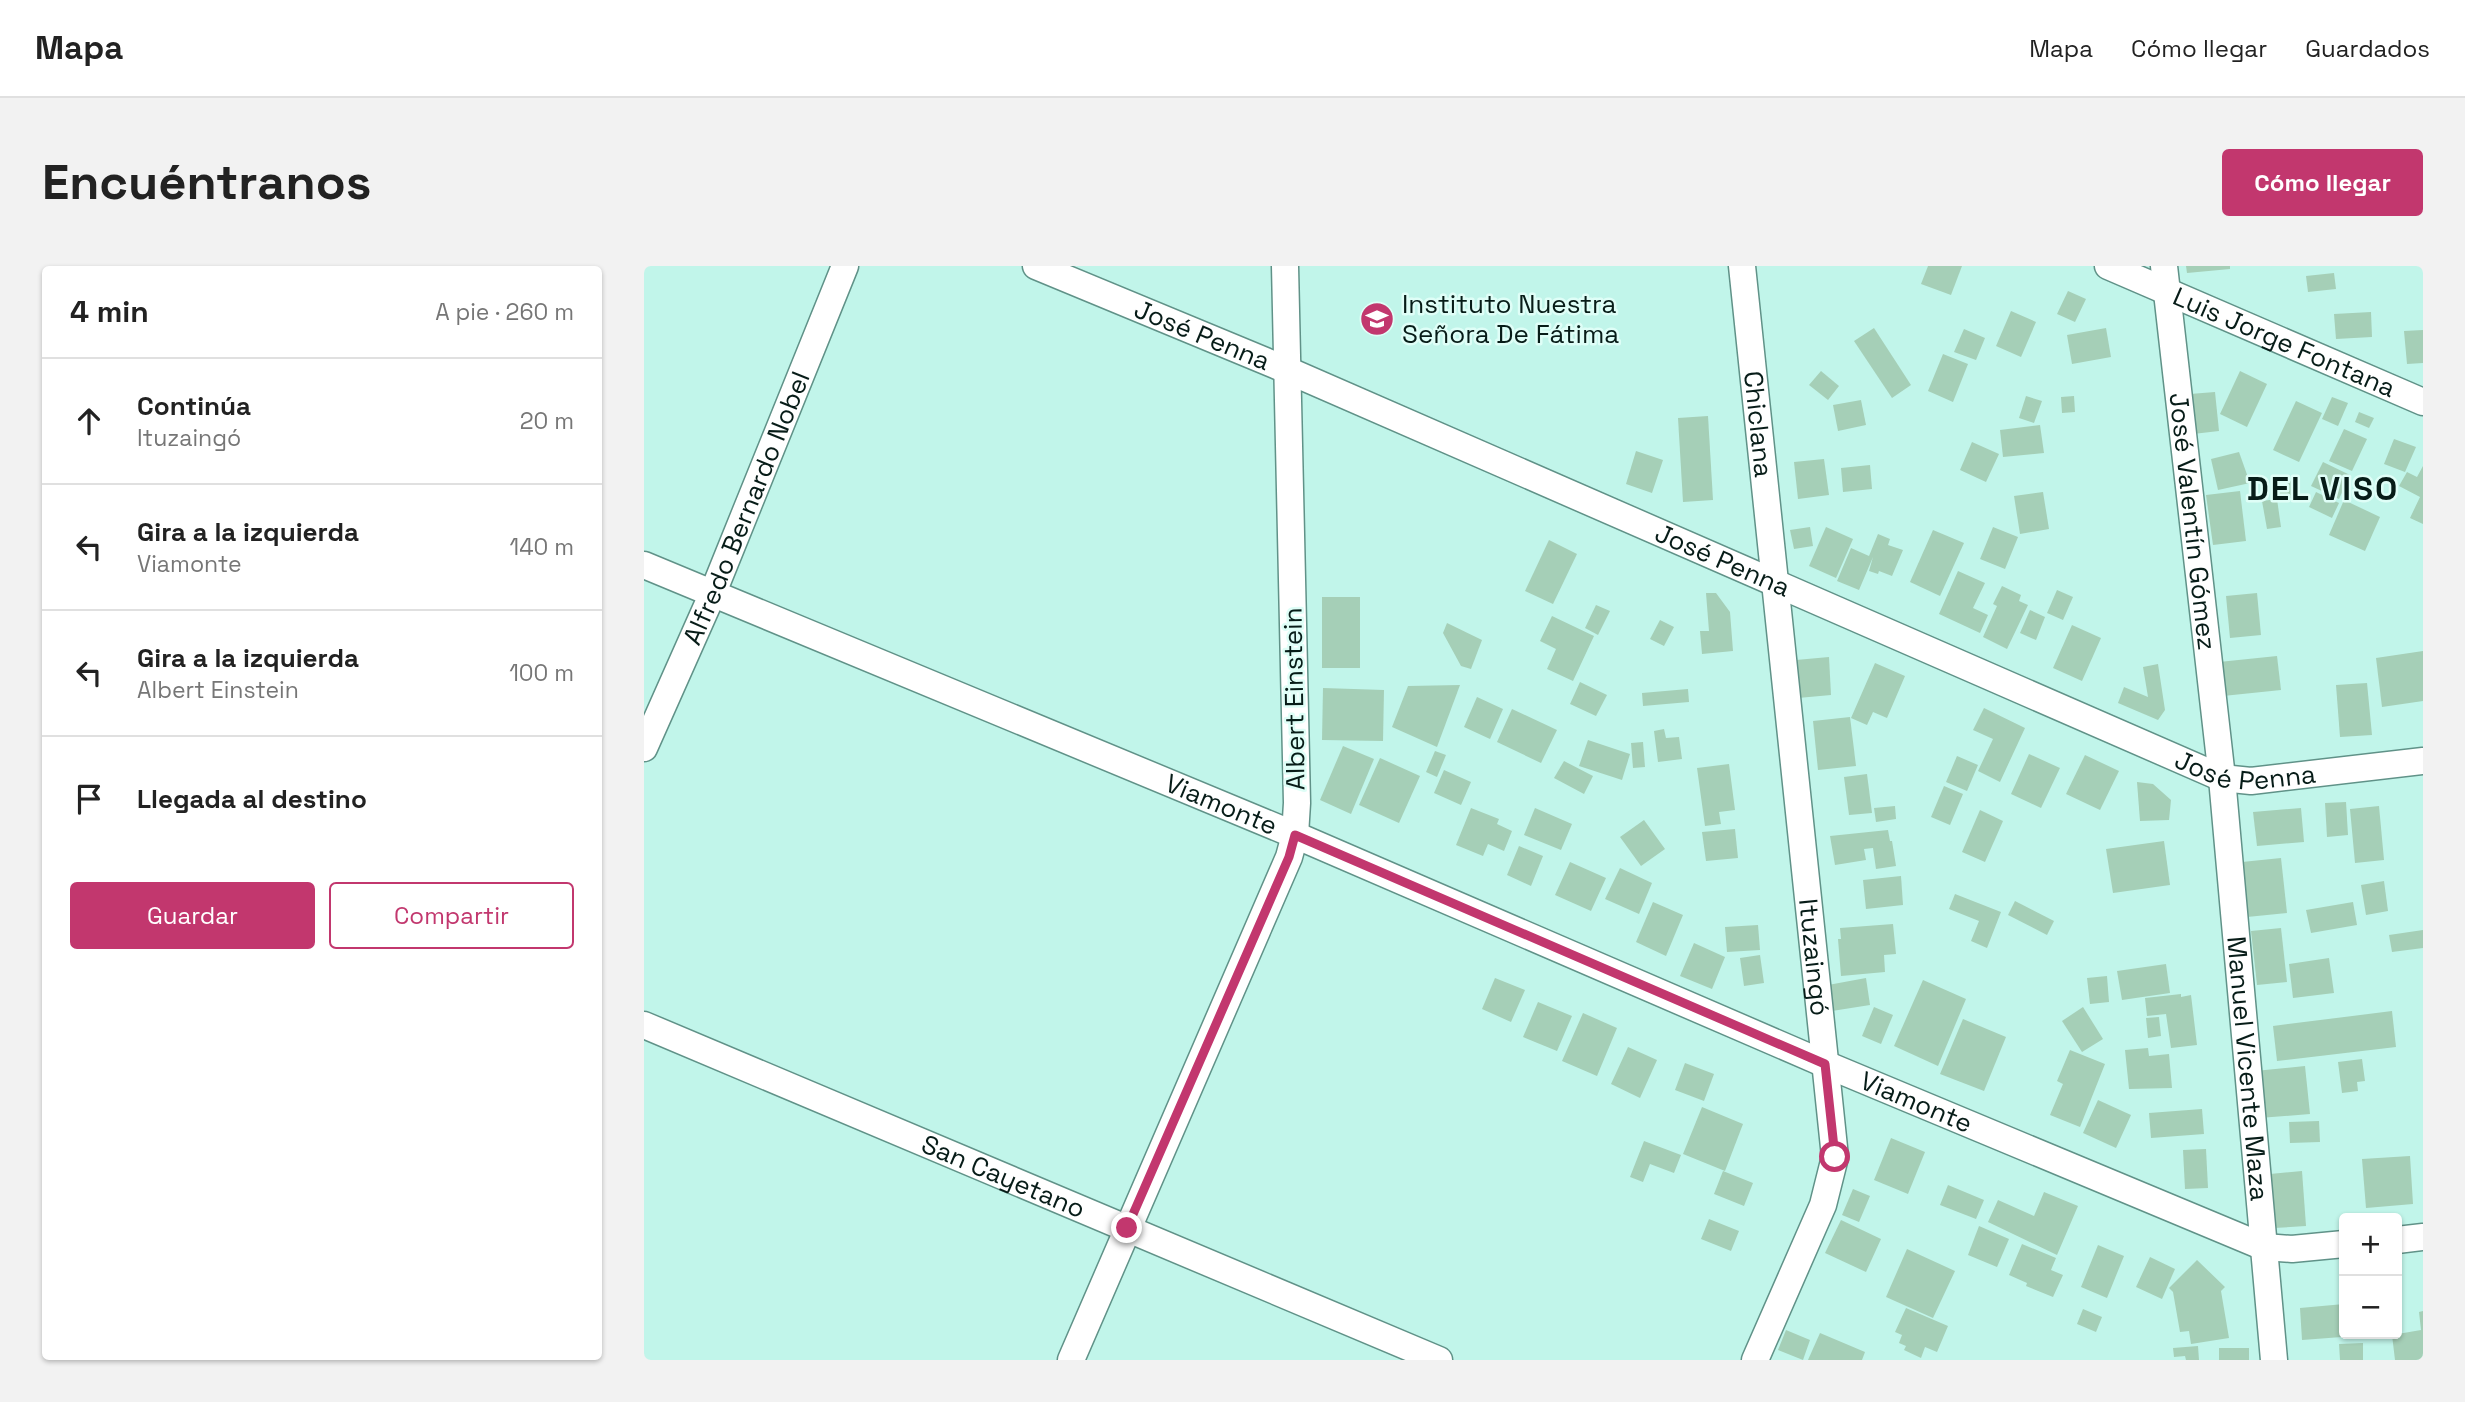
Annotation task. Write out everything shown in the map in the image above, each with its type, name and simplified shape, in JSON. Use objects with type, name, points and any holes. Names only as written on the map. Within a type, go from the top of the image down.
[{"type":"street","name":"Alfredo Bernardo Nobel","points":[[644,748],[712,594],[845,266]]},
{"type":"street","name":"José Penna","points":[[1036,266],[1287,370],[2222,778],[2251,781],[2423,761]]},
{"type":"street","name":"Albert Einstein","points":[[1071,1360],[1289,857],[1295,835],[1285,266]]},
{"type":"street","name":"Chiclana","points":[[1742,266],[1774,582]]},
{"type":"street","name":"Luis Jorge Fontana","points":[[2108,266],[2165,278],[2423,402]]},
{"type":"street","name":"José Valentín Gómez","points":[[2165,278],[2222,778]]},
{"type":"street","name":"Viamonte","points":[[644,565],[1295,835],[1825,1064],[2264,1247],[2292,1249],[2339,1244]]},
{"type":"street","name":"Ituzaingó","points":[[1755,1360],[1823,1205],[1835,1157],[1774,582]]},
{"type":"street","name":"Manuel Vicente Maza","points":[[2222,778],[2274,1360]]},
{"type":"street","name":"San Cayetano","points":[[644,1025],[1439,1360]]},
{"type":"street","points":[[2402,1239],[2423,1237]]},
{"type":"building","points":[[1928,266],[1962,266],[1951,295],[1921,284]]},
{"type":"building","points":[[2186,266],[2230,266],[2230,269],[2187,273]]},
{"type":"building","points":[[2334,273],[2336,289],[2308,292],[2306,276]]},
{"type":"building","points":[[2068,291],[2086,299],[2075,322],[2057,314]]},
{"type":"building","points":[[2011,311],[2036,322],[2021,357],[1996,346]]},
{"type":"building","points":[[2371,312],[2372,337],[2336,339],[2334,314]]},
{"type":"building","points":[[1874,328],[1911,385],[1892,398],[1854,341]]},
{"type":"building","points":[[2106,328],[2111,357],[2072,364],[2067,335]]},
{"type":"building","points":[[1964,329],[1985,338],[1976,360],[1954,352]]},
{"type":"building","points":[[2423,330],[2423,363],[2407,364],[2404,331]]},
{"type":"building","points":[[1943,354],[1968,364],[1953,402],[1928,391]]},
{"type":"building","points":[[1821,371],[1839,386],[1828,400],[1809,385]]},
{"type":"building","points":[[2240,371],[2267,384],[2247,427],[2220,414]]},
{"type":"building","points":[[2215,392],[2219,431],[2193,434],[2190,394]]},
{"type":"building","points":[[2026,396],[2042,401],[2034,423],[2019,418]]},
{"type":"building","points":[[2074,396],[2075,412],[2062,413],[2061,397]]},
{"type":"building","points":[[2332,397],[2348,403],[2338,426],[2322,419]]},
{"type":"building","points":[[1861,400],[1866,425],[1838,431],[1833,405]]},
{"type":"building","points":[[2296,401],[2322,413],[2299,462],[2273,450]]},
{"type":"building","points":[[2359,412],[2374,418],[2369,428],[2355,422]]},
{"type":"building","points":[[1708,416],[1713,500],[1683,502],[1678,418]]},
{"type":"building","points":[[2040,425],[2044,453],[2003,457],[2000,430]]},
{"type":"building","points":[[2344,429],[2367,439],[2352,471],[2329,461]]},
{"type":"building","points":[[2394,439],[2416,447],[2405,472],[2384,464]]},
{"type":"building","points":[[1972,442],[1999,454],[1986,482],[1960,470]]},
{"type":"building","points":[[1636,451],[1663,460],[1652,493],[1626,484]]},
{"type":"building","points":[[2239,452],[2250,483],[2218,490],[2211,459]]},
{"type":"building","points":[[1824,459],[1829,495],[1798,499],[1794,462]]},
{"type":"building","points":[[2323,462],[2350,475],[2339,499],[2311,486]]},
{"type":"building","points":[[1870,465],[1872,489],[1843,492],[1841,468]]},
{"type":"building","points":[[2423,466],[2423,524],[2410,518],[2420,497],[2399,486],[2407,472],[2417,477]]},
{"type":"building","points":[[2294,480],[2297,497],[2278,500],[2276,484]]},
{"type":"building","points":[[2240,491],[2246,541],[2213,545],[2206,495]]},
{"type":"building","points":[[2043,492],[2049,529],[2020,534],[2014,496]]},
{"type":"building","points":[[2316,492],[2339,503],[2332,518],[2309,507]]},
{"type":"building","points":[[2277,499],[2281,527],[2267,529],[2262,501]]},
{"type":"building","points":[[2344,500],[2380,517],[2365,551],[2329,535]]},
{"type":"building","points":[[1810,527],[1813,546],[1794,549],[1790,530]]},
{"type":"building","points":[[1826,527],[1853,539],[1836,578],[1809,566]]},
{"type":"building","points":[[1993,527],[2018,537],[2005,569],[1980,559]]},
{"type":"building","points":[[1933,530],[1964,543],[1940,596],[1910,582]]},
{"type":"building","points":[[1878,534],[1890,539],[1888,545],[1903,550],[1892,576],[1879,571],[1878,574],[1869,571],[1873,557],[1859,590],[1837,581],[1851,548],[1869,556]]},
{"type":"building","points":[[1549,540],[1577,554],[1553,604],[1525,591]]},
{"type":"building","points":[[1958,571],[1985,583],[1973,608],[1988,615],[1980,633],[1939,614]]},
{"type":"building","points":[[2002,586],[2021,595],[2019,601],[2028,605],[2007,649],[1983,637],[1997,606],[1993,604]]},
{"type":"building","points":[[2057,590],[2073,597],[2063,620],[2047,613]]},
{"type":"building","points":[[1706,593],[1716,593],[1730,612],[1733,651],[1702,654],[1700,631],[1709,631]]},
{"type":"building","points":[[2257,593],[2261,635],[2230,638],[2226,596]]},
{"type":"building","points":[[1322,597],[1360,597],[1360,668],[1322,668]]},
{"type":"building","points":[[1596,605],[1610,611],[1598,635],[1585,628]]},
{"type":"building","points":[[2030,610],[2045,617],[2036,640],[2020,633]]},
{"type":"building","points":[[1552,616],[1594,636],[1573,681],[1547,669],[1556,649],[1540,641]]},
{"type":"building","points":[[1660,620],[1674,627],[1664,646],[1650,639]]},
{"type":"building","points":[[1447,623],[1482,640],[1471,669],[1461,666],[1443,633]]},
{"type":"building","points":[[2072,625],[2101,638],[2082,681],[2053,668]]},
{"type":"building","points":[[2423,651],[2423,701],[2382,707],[2376,658]]},
{"type":"building","points":[[2277,656],[2281,690],[2223,696],[2219,662]]},
{"type":"building","points":[[1829,657],[1831,695],[1798,698],[1796,660]]},
{"type":"building","points":[[1875,663],[1905,676],[1887,718],[1873,712],[1867,725],[1851,718]]},
{"type":"building","points":[[2158,664],[2165,710],[2158,720],[2118,703],[2124,687],[2148,697],[2143,667]]},
{"type":"building","points":[[1580,682],[1607,695],[1596,716],[1570,704]]},
{"type":"building","points":[[2367,683],[2372,735],[2340,737],[2336,685]]},
{"type":"building","points":[[1460,685],[1437,747],[1392,727],[1408,686]]},
{"type":"building","points":[[1323,688],[1384,690],[1383,741],[1322,740]]},
{"type":"building","points":[[1688,689],[1689,702],[1643,706],[1642,693]]},
{"type":"building","points":[[1477,697],[1503,709],[1490,739],[1464,727]]},
{"type":"building","points":[[1984,708],[2025,728],[2000,782],[1978,771],[1993,739],[1973,730]]},
{"type":"building","points":[[1512,709],[1557,730],[1541,763],[1497,742]]},
{"type":"building","points":[[1850,717],[1856,766],[1818,770],[1813,721]]},
{"type":"building","points":[[1664,729],[1666,738],[1679,737],[1682,759],[1658,762],[1654,731]]},
{"type":"building","points":[[1588,740],[1630,754],[1622,780],[1579,766]]},
{"type":"building","points":[[1643,742],[1645,767],[1633,768],[1631,743]]},
{"type":"building","points":[[1343,746],[1374,759],[1351,814],[1320,800]]},
{"type":"building","points":[[1435,751],[1446,755],[1437,777],[1426,772]]},
{"type":"building","points":[[2029,754],[2060,768],[2041,808],[2011,794]]},
{"type":"building","points":[[2085,755],[2119,771],[2100,810],[2066,794]]},
{"type":"building","points":[[1957,756],[1978,765],[1967,791],[1946,782]]},
{"type":"building","points":[[1380,758],[1420,776],[1399,823],[1359,805]]},
{"type":"building","points":[[1564,761],[1593,776],[1584,794],[1554,778]]},
{"type":"building","points":[[1729,764],[1735,810],[1719,812],[1721,824],[1705,826],[1697,768]]},
{"type":"building","points":[[1444,770],[1471,782],[1461,805],[1434,793]]},
{"type":"building","points":[[1867,774],[1872,813],[1849,815],[1844,777]]},
{"type":"building","points":[[2137,782],[2153,784],[2171,800],[2169,820],[2140,821]]},
{"type":"building","points":[[1944,786],[1963,794],[1950,825],[1931,817]]},
{"type":"building","points":[[2346,802],[2348,835],[2327,837],[2325,803]]},
{"type":"building","points":[[1895,806],[1896,819],[1876,822],[1874,808]]},
{"type":"building","points":[[2379,806],[2384,860],[2355,863],[2350,809]]},
{"type":"building","points":[[1471,808],[1499,819],[1497,824],[1512,831],[1504,851],[1488,844],[1483,856],[1456,845]]},
{"type":"building","points":[[1535,808],[1572,824],[1561,850],[1524,835]]},
{"type":"building","points":[[2301,808],[2304,842],[2257,846],[2253,812]]},
{"type":"building","points":[[1980,810],[2003,821],[1985,862],[1962,852]]},
{"type":"building","points":[[1644,820],[1665,849],[1641,866],[1620,837]]},
{"type":"building","points":[[1735,829],[1738,858],[1706,861],[1702,832]]},
{"type":"building","points":[[1888,830],[1896,866],[1876,869],[1873,848],[1864,849],[1866,860],[1835,865],[1830,836]]},
{"type":"building","points":[[2164,841],[2170,885],[2113,893],[2106,849]]},
{"type":"building","points":[[1519,846],[1543,856],[1531,886],[1507,875]]},
{"type":"building","points":[[2281,858],[2287,913],[2247,917],[2242,862]]},
{"type":"building","points":[[1570,862],[1606,878],[1591,911],[1555,895]]},
{"type":"building","points":[[1620,868],[1652,883],[1639,914],[1605,899]]},
{"type":"building","points":[[1901,876],[1903,905],[1866,909],[1863,880]]},
{"type":"building","points":[[2384,881],[2388,911],[2366,915],[2361,885]]},
{"type":"building","points":[[1955,894],[2001,912],[1987,948],[1971,941],[1979,921],[1949,909]]},
{"type":"building","points":[[2015,901],[2054,921],[2047,935],[2008,915]]},
{"type":"building","points":[[1653,902],[1683,915],[1666,956],[1636,942]]},
{"type":"building","points":[[2353,902],[2357,925],[2311,933],[2306,910]]},
{"type":"building","points":[[1893,924],[1896,954],[1884,955],[1885,972],[1841,976],[1838,939],[1841,939],[1840,928]]},
{"type":"building","points":[[1758,925],[1760,950],[1727,952],[1725,927]]},
{"type":"building","points":[[2281,928],[2287,982],[2257,985],[2251,931]]},
{"type":"building","points":[[2423,930],[2423,948],[2392,952],[2389,935]]},
{"type":"building","points":[[1694,943],[1725,957],[1712,989],[1680,976]]},
{"type":"building","points":[[1760,955],[1764,983],[1744,986],[1740,958]]},
{"type":"building","points":[[2329,958],[2334,993],[2293,998],[2289,964]]},
{"type":"building","points":[[2166,964],[2170,993],[2122,1000],[2117,971]]},
{"type":"building","points":[[2107,976],[2109,1002],[2090,1004],[2087,978]]},
{"type":"building","points":[[1495,978],[1525,990],[1511,1022],[1482,1009]]},
{"type":"building","points":[[1866,978],[1870,1005],[1832,1011],[1828,985]]},
{"type":"building","points":[[1923,980],[1966,999],[1938,1066],[1894,1046]]},
{"type":"building","points":[[2181,994],[2181,997],[2191,995],[2197,1045],[2171,1048],[2166,1014],[2147,1016],[2145,998]]},
{"type":"building","points":[[1538,1002],[1572,1016],[1557,1051],[1523,1037]]},
{"type":"building","points":[[1874,1007],[1893,1015],[1881,1044],[1862,1036]]},
{"type":"building","points":[[2083,1007],[2103,1039],[2082,1052],[2062,1021]]},
{"type":"building","points":[[2392,1011],[2396,1047],[2277,1061],[2273,1026]]},
{"type":"building","points":[[1583,1013],[1617,1028],[1597,1076],[1562,1061]]},
{"type":"building","points":[[2159,1017],[2161,1036],[2148,1038],[2146,1018]]},
{"type":"building","points":[[1963,1019],[2006,1037],[1984,1091],[1940,1074]]},
{"type":"building","points":[[1628,1047],[1657,1060],[1640,1098],[1611,1084]]},
{"type":"building","points":[[2148,1048],[2149,1056],[2169,1054],[2172,1088],[2129,1089],[2125,1050]]},
{"type":"building","points":[[2070,1050],[2105,1064],[2080,1127],[2050,1115],[2063,1084],[2057,1081]]},
{"type":"building","points":[[2362,1059],[2365,1081],[2357,1082],[2358,1091],[2342,1093],[2338,1062]]},
{"type":"building","points":[[1685,1063],[1714,1074],[1704,1101],[1675,1090]]},
{"type":"building","points":[[2305,1066],[2310,1114],[2259,1118],[2255,1071]]},
{"type":"building","points":[[2098,1100],[2131,1115],[2116,1148],[2083,1133]]},
{"type":"building","points":[[1702,1107],[1743,1124],[1725,1171],[1683,1154]]},
{"type":"building","points":[[2202,1109],[2204,1134],[2151,1138],[2149,1113]]},
{"type":"building","points":[[2319,1121],[2320,1142],[2290,1143],[2289,1122]]},
{"type":"building","points":[[1891,1138],[1925,1152],[1908,1194],[1874,1180]]},
{"type":"building","points":[[1644,1141],[1681,1155],[1674,1173],[1650,1164],[1643,1182],[1630,1177]]},
{"type":"building","points":[[2206,1149],[2208,1188],[2185,1189],[2183,1150]]},
{"type":"building","points":[[2410,1156],[2413,1204],[2366,1208],[2362,1159]]},
{"type":"building","points":[[1723,1171],[1753,1183],[1744,1206],[1714,1194]]},
{"type":"building","points":[[2302,1171],[2306,1226],[2274,1228],[2270,1174]]},
{"type":"building","points":[[1948,1185],[1984,1200],[1976,1219],[1940,1205]]},
{"type":"building","points":[[1853,1189],[1870,1196],[1859,1222],[1842,1215]]},
{"type":"building","points":[[2044,1192],[2078,1206],[2057,1255],[1988,1222],[1998,1200],[2034,1216]]},
{"type":"building","points":[[1709,1219],[1739,1231],[1731,1251],[1701,1239]]},
{"type":"building","points":[[1841,1220],[1881,1239],[1866,1272],[1825,1253]]},
{"type":"building","points":[[1979,1226],[2009,1239],[1997,1267],[1968,1255]]},
{"type":"building","points":[[2022,1244],[2056,1258],[2051,1270],[2063,1275],[2053,1297],[2026,1286],[2027,1283],[2009,1275]]},
{"type":"building","points":[[2098,1245],[2124,1256],[2107,1298],[2081,1287]]},
{"type":"building","points":[[1907,1249],[1955,1271],[1933,1318],[1886,1297]]},
{"type":"building","points":[[2150,1257],[2175,1269],[2162,1299],[2136,1287]]},
{"type":"building","points":[[2197,1260],[2225,1287],[2221,1291],[2229,1338],[2191,1344],[2189,1331],[2180,1332],[2173,1292],[2169,1288]]},
{"type":"building","points":[[2339,1304],[2339,1337],[2302,1340],[2300,1308]]},
{"type":"building","points":[[1906,1308],[1948,1326],[1937,1352],[1925,1347],[1921,1358],[1904,1350],[1906,1346],[1899,1343],[1902,1335],[1895,1332]]},
{"type":"building","points":[[2083,1309],[2102,1317],[2096,1332],[2077,1324]]},
{"type":"building","points":[[2423,1311],[2423,1360],[2395,1360],[2392,1339],[2402,1339],[2402,1333],[2421,1330],[2419,1312]]},
{"type":"building","points":[[1786,1330],[1810,1340],[1803,1360],[1778,1350]]},
{"type":"building","points":[[1820,1333],[1865,1352],[1862,1360],[1808,1360]]},
{"type":"building","points":[[2363,1343],[2363,1360],[2340,1360],[2339,1344]]},
{"type":"building","points":[[2198,1346],[2199,1360],[2186,1360],[2185,1356],[2174,1357],[2173,1348]]},
{"type":"building","points":[[2219,1348],[2249,1348],[2249,1360],[2219,1360]]},
{"type":"place","name":"Instituto Nuestra Señora De Fátima","points":[[1377,319]]},
{"type":"district","name":"DEL VISO","points":[[2323,489]]},
{"type":"route","points":[[1127,1228],[1289,857],[1295,835],[1825,1064],[1835,1157]]}]
